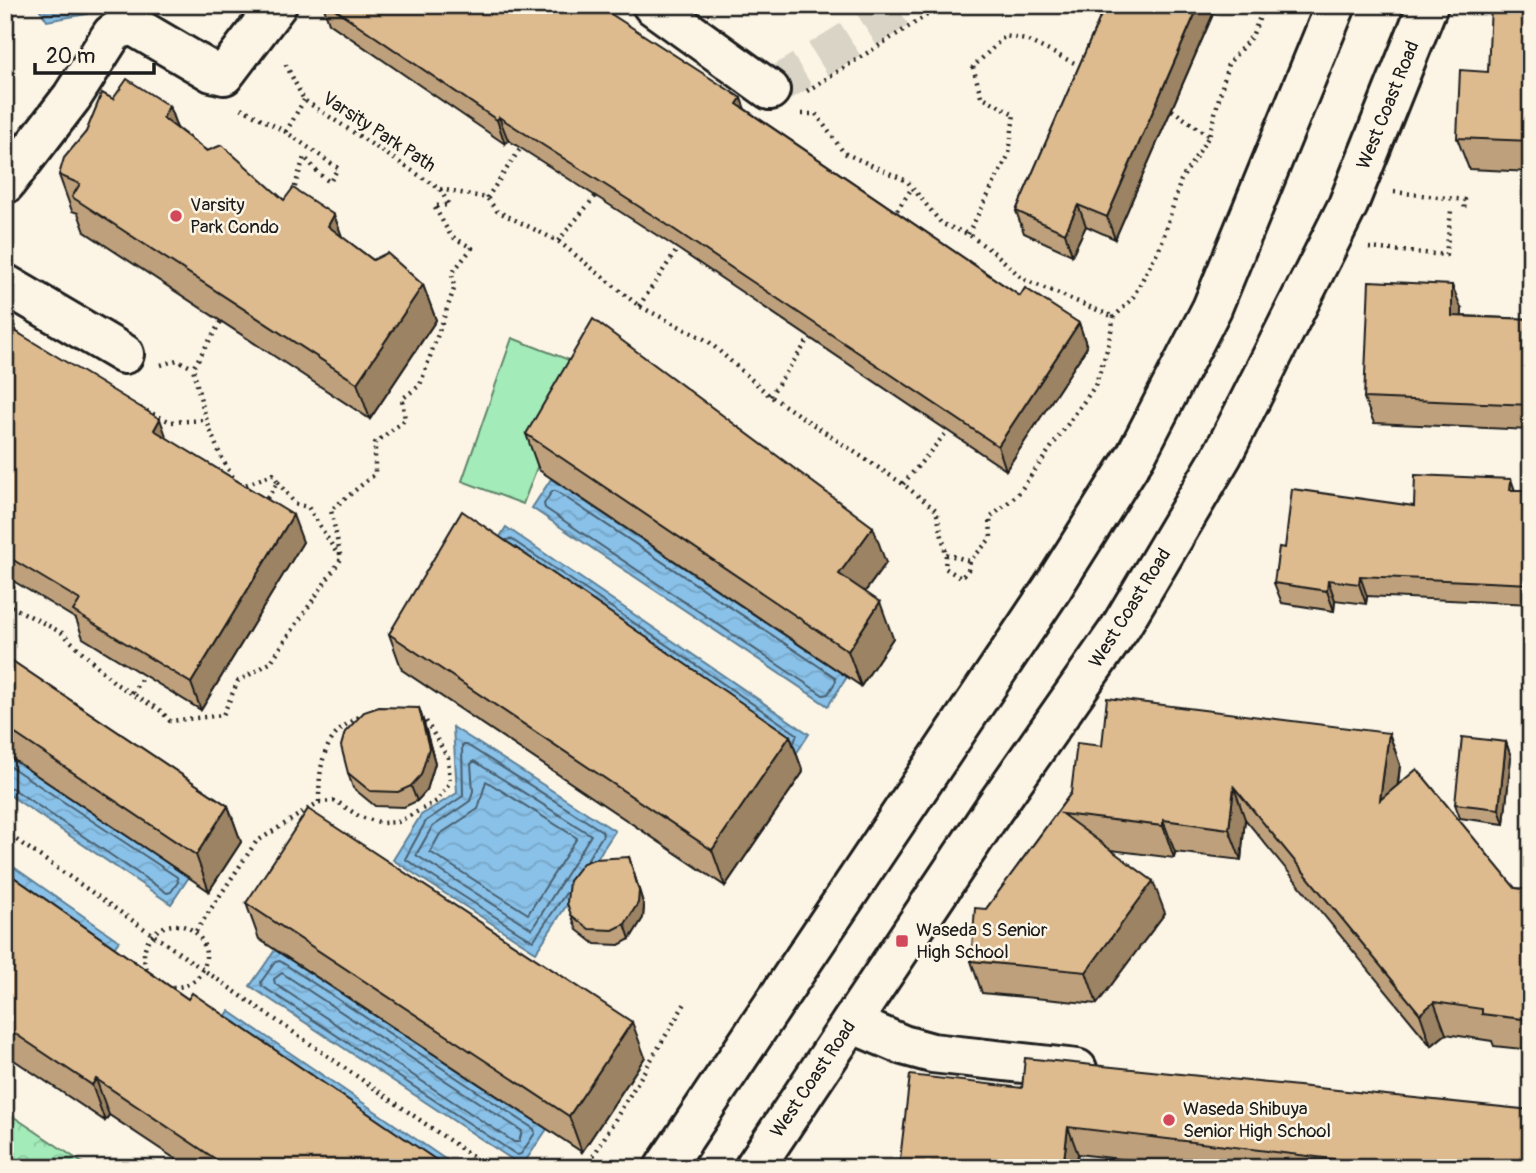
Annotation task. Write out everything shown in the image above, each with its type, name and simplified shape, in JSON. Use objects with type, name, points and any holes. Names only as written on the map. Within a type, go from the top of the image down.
[{"type":"main road","points":[[5,184],[72,97],[112,34],[124,26],[137,28],[212,72],[224,75],[277,5]]},
{"type":"main road","points":[[652,5],[788,99]]},
{"type":"main road","points":[[664,1168],[1053,587],[1136,455],[1212,308],[1336,5]]},
{"type":"main road","name":"West Coast Road","points":[[754,1168],[993,810],[1120,628],[1223,454],[1348,205],[1428,5]]},
{"type":"main road","points":[[5,284],[124,354]]},
{"type":"main road","points":[[851,1023],[902,1045],[932,1053],[1114,1073]]},
{"type":"path","points":[[788,99],[943,5]]},
{"type":"path","points":[[440,189],[487,198],[497,211],[558,240],[639,306],[708,341],[770,396],[903,484],[936,510],[946,554],[945,568],[952,575],[961,578],[968,570],[970,561],[991,538],[990,517],[1018,494],[1095,386],[1114,317],[1132,299],[1161,245],[1181,180],[1209,136],[1228,64],[1252,36],[1265,5]]},
{"type":"path","points":[[968,234],[1009,154],[1014,114],[981,96],[973,66],[1005,36],[1026,40],[1085,68]]},
{"type":"path","name":"Varsity Park Path","points":[[280,53],[304,100],[440,189],[449,205],[434,206],[452,236],[471,248],[452,273],[454,289],[420,385],[402,398],[405,420],[375,443],[375,474],[331,510],[341,559]]},
{"type":"path","points":[[788,99],[816,114],[844,153],[907,181],[942,224],[968,234],[996,254],[1023,279],[1114,317]]},
{"type":"path","name":"Varsity Park Path","points":[[286,132],[304,100]]},
{"type":"path","points":[[231,101],[251,115],[286,132],[338,168],[330,182],[317,174],[315,167],[304,157],[291,200]]},
{"type":"path","points":[[1172,110],[1209,136]]},
{"type":"path","points":[[487,198],[524,142]]},
{"type":"path","points":[[890,221],[912,188]]},
{"type":"path","points":[[558,240],[601,190]]},
{"type":"path","points":[[1385,191],[1465,200],[1464,211]]},
{"type":"path","points":[[1359,247],[1446,255],[1451,211]]},
{"type":"path","points":[[639,306],[685,239]]},
{"type":"path","points":[[1030,297],[1035,285]]},
{"type":"path","points":[[21,576],[5,601],[62,634],[116,684],[162,710],[170,721],[223,715],[238,681],[270,663],[341,559],[308,507],[295,504],[273,474],[240,486],[222,463],[206,420],[192,368],[229,308]]},
{"type":"path","points":[[770,396],[815,331]]},
{"type":"path","points":[[135,405],[171,422],[206,420]]},
{"type":"path","points":[[903,484],[952,425]]},
{"type":"path","points":[[255,516],[278,482]]},
{"type":"path","points":[[946,554],[970,561]]},
{"type":"path","points":[[132,693],[147,671]]},
{"type":"path","points":[[319,802],[319,774],[324,753],[341,725],[367,712]]},
{"type":"path","points":[[196,931],[256,842],[319,802],[336,801],[360,817],[398,822],[437,801],[450,782],[448,758],[426,721],[412,721]]},
{"type":"path","points":[[5,832],[489,1168]]},
{"type":"path","points":[[171,923],[196,931],[207,950],[204,971],[186,986],[165,986],[146,971],[142,953],[152,936],[156,930],[171,923]]},
{"type":"path","points":[[586,1168],[687,1000]]},
{"type":"green space","points":[[512,338],[577,363],[523,504],[462,481]]},
{"type":"green space","points":[[5,1111],[90,1168],[5,1168]]},
{"type":"water","points":[[37,5],[85,5],[87,14],[47,21]]},
{"type":"water","points":[[551,479],[847,677],[828,706],[532,508]]},
{"type":"water","points":[[506,527],[809,734],[790,763],[488,556]]},
{"type":"water","points":[[453,727],[615,831],[536,952],[393,860],[421,815],[457,793]]},
{"type":"water","points":[[5,754],[189,877],[171,904],[5,792]]},
{"type":"water","points":[[5,861],[119,941],[102,965],[5,898]]},
{"type":"water","points":[[275,950],[547,1129],[522,1166],[250,986]]},
{"type":"water","points":[[229,1011],[458,1168],[409,1168],[214,1034]]},
{"type":"building","points":[[329,5],[597,5],[741,98],[737,104],[1020,296],[1025,288],[1079,323],[998,446],[660,220],[499,117],[497,120]]},
{"type":"building","points":[[1101,5],[1199,5],[1107,217],[1078,205],[1065,233],[1016,211],[1102,13],[1098,12]]},
{"type":"building","points":[[1491,5],[1531,5],[1531,141],[1457,138],[1460,70],[1488,72]]},
{"type":"building","points":[[127,79],[169,106],[163,118],[207,151],[222,145],[284,200],[293,188],[334,215],[328,226],[373,260],[387,253],[423,285],[357,383],[72,197],[80,184],[59,175],[64,158],[86,132],[102,93],[113,99]]},
{"type":"building","points":[[1369,281],[1452,285],[1452,316],[1531,319],[1531,405],[1364,398]]},
{"type":"building","points":[[593,319],[873,527],[839,574],[880,602],[848,651],[526,434]]},
{"type":"building","points":[[5,325],[160,419],[154,430],[293,515],[191,683],[73,611],[80,600],[5,555]]},
{"type":"building","points":[[1415,475],[1511,479],[1510,490],[1531,490],[1531,589],[1530,584],[1360,576],[1359,584],[1328,580],[1327,591],[1274,583],[1279,547],[1285,548],[1292,489],[1414,506]]},
{"type":"building","points":[[462,511],[790,736],[712,850],[389,634]]},
{"type":"building","points":[[5,656],[228,806],[196,855],[5,727]]},
{"type":"building","points":[[1107,698],[1389,733],[1380,800],[1417,769],[1515,888],[1531,890],[1531,1020],[1482,1014],[1482,1009],[1434,1002],[1420,1014],[1234,787],[1229,829],[1163,820],[1163,826],[1062,814],[1153,881],[1086,972],[971,961],[975,908],[986,909],[1071,793],[1077,743],[1102,746]]},
{"type":"building","points":[[379,707],[419,708],[429,748],[421,775],[411,786],[398,792],[370,791],[348,773],[341,746],[345,732],[364,712]]},
{"type":"building","points":[[1462,737],[1506,742],[1499,809],[1455,804]]},
{"type":"building","points":[[308,809],[632,1022],[569,1116],[246,903]]},
{"type":"building","points":[[629,857],[639,891],[638,903],[625,924],[613,930],[589,929],[571,915],[567,903],[569,881],[583,863],[594,859]]},
{"type":"building","points":[[5,871],[188,999],[192,993],[448,1168],[229,1168],[96,1079],[92,1085],[5,1027]]},
{"type":"building","points":[[1025,1058],[1531,1110],[1531,1168],[1408,1168],[1068,1127],[1063,1168],[899,1168],[910,1075],[1022,1088]]},
{"type":"tunnel","points":[[770,90],[906,5]]},
{"type":"place","name":"Varsity Park Condo","points":[[176,216]]},
{"type":"place","name":"Waseda S Senior High School","points":[[902,941]]},
{"type":"place","name":"Waseda Shibuya Senior High School","points":[[1169,1120]]}]
